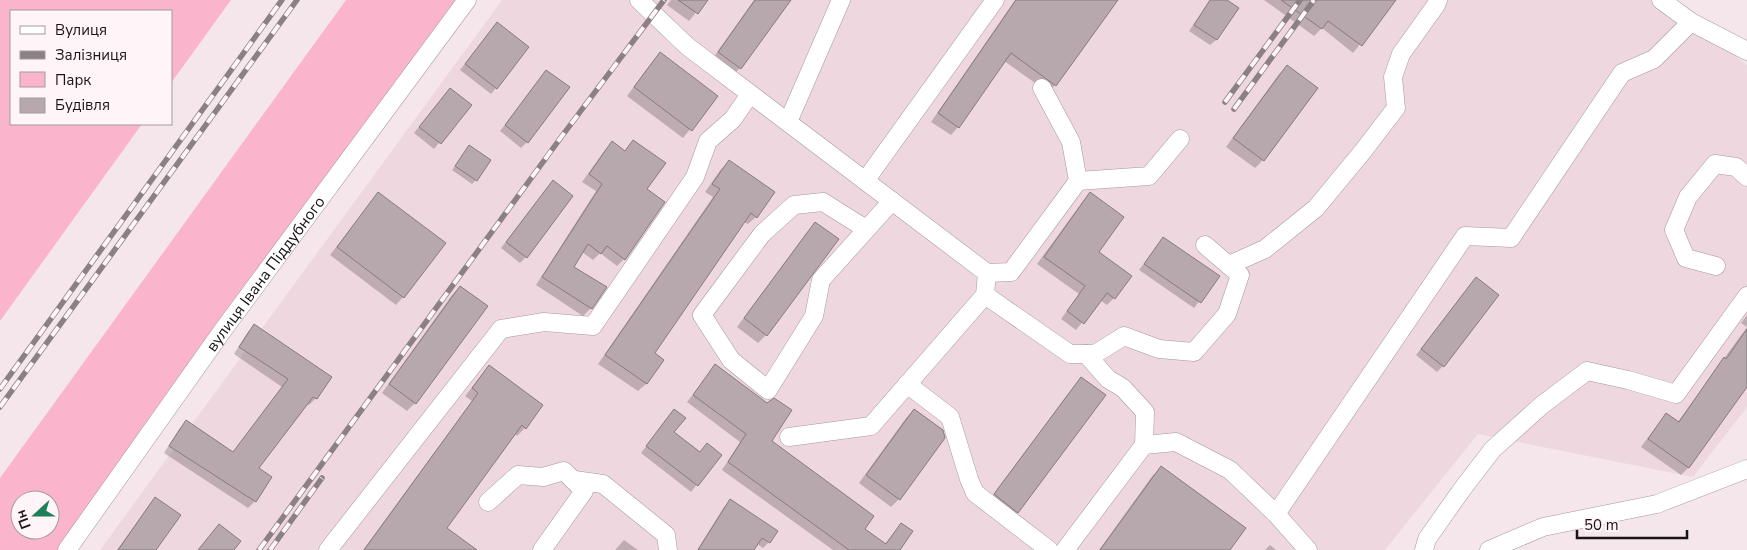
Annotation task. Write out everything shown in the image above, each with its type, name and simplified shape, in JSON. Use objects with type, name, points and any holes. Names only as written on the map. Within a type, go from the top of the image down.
[{"type":"street","name":"вулиця Івана Піддубного","points":[[67,550],[223,330],[467,0]]},
{"type":"street","points":[[639,0],[687,46],[987,273],[1011,272],[1078,181],[1071,142],[1042,88]]},
{"type":"street","points":[[788,122],[841,0]]},
{"type":"street","points":[[865,181],[995,0]]},
{"type":"street","points":[[1229,265],[1265,249],[1316,208],[1363,151],[1396,108],[1393,77],[1401,54],[1438,0]]},
{"type":"street","points":[[1661,0],[1691,22],[1747,51]]},
{"type":"street","points":[[1276,514],[1465,236],[1511,238],[1622,73],[1654,59],[1691,22]]},
{"type":"street","points":[[328,550],[501,329],[544,322],[593,326],[695,177],[708,141],[733,119],[750,94]]},
{"type":"street","points":[[1078,181],[1149,176],[1180,139]]},
{"type":"street","points":[[1716,266],[1686,258],[1674,230],[1688,197],[1715,164],[1736,167],[1747,177]]},
{"type":"street","points":[[866,229],[823,202],[794,205],[762,234],[702,315],[732,360],[768,390],[814,316],[821,280],[892,201]]},
{"type":"street","points":[[985,295],[1070,354],[1095,354],[1124,336],[1159,349],[1194,352],[1227,314],[1240,275],[1205,245]]},
{"type":"street","points":[[789,437],[871,426],[985,295],[987,273]]},
{"type":"street","points":[[1424,550],[1427,539],[1493,449],[1542,405],[1587,371],[1628,380],[1676,394],[1747,296]]},
{"type":"street","points":[[1065,550],[1144,445],[1145,412],[1123,388],[1108,379],[1086,354]]},
{"type":"street","points":[[907,384],[950,417],[975,493],[1049,550]]},
{"type":"street","points":[[1144,445],[1176,442],[1230,470],[1276,514],[1308,550]]},
{"type":"street","points":[[1490,550],[1543,527],[1657,504],[1747,469]]},
{"type":"street","points":[[488,502],[518,475],[544,477],[564,471],[584,491],[542,550]]},
{"type":"street","points":[[574,480],[604,484],[666,535],[668,550]]},
{"type":"shaded area","points":[[502,0],[1661,0],[1747,65],[1747,407],[1693,477],[1478,434],[1385,550],[100,550]]},
{"type":"green space","points":[[0,0],[231,0],[172,82],[172,10],[10,10],[10,125],[141,125],[0,321]]},
{"type":"green space","points":[[346,0],[459,0],[59,550],[0,550],[0,478]]},
{"type":"building","points":[[678,0],[708,0],[698,14]]},
{"type":"building","points":[[755,0],[791,0],[741,69],[718,52]]},
{"type":"building","points":[[1016,0],[1118,0],[1056,86],[1011,53],[959,128],[938,113]]},
{"type":"building","points":[[1210,0],[1227,0],[1239,8],[1217,40],[1194,25]]},
{"type":"building","points":[[1281,0],[1396,0],[1362,46],[1328,21],[1322,29]]},
{"type":"building","points":[[497,22],[529,47],[497,89],[465,64]]},
{"type":"building","points":[[660,52],[718,96],[692,131],[634,87]]},
{"type":"building","points":[[1287,65],[1318,88],[1264,161],[1233,138]]},
{"type":"building","points":[[546,70],[570,87],[528,143],[505,125]]},
{"type":"building","points":[[450,88],[472,105],[441,144],[419,127]]},
{"type":"building","points":[[633,140],[666,163],[647,189],[665,202],[625,260],[607,246],[601,254],[588,244],[574,267],[607,287],[592,309],[542,277],[602,184],[589,174],[612,141],[625,151]]},
{"type":"building","points":[[469,145],[491,160],[477,181],[455,166]]},
{"type":"building","points":[[729,160],[775,192],[757,218],[751,213],[655,353],[664,360],[647,384],[605,355],[720,189],[712,184]]},
{"type":"building","points":[[553,180],[573,196],[527,258],[506,242]]},
{"type":"building","points":[[378,192],[446,243],[404,298],[337,247]]},
{"type":"building","points":[[1090,192],[1124,217],[1099,252],[1132,276],[1115,299],[1107,293],[1084,324],[1067,311],[1085,286],[1044,257]]},
{"type":"building","points":[[815,222],[839,239],[767,336],[744,318]]},
{"type":"building","points":[[1163,237],[1220,276],[1201,303],[1144,264]]},
{"type":"building","points":[[1476,277],[1499,295],[1444,367],[1421,349]]},
{"type":"building","points":[[460,286],[488,306],[416,404],[389,384]]},
{"type":"building","points":[[254,324],[332,377],[317,399],[313,397],[259,468],[272,477],[256,502],[169,446],[186,420],[233,452],[288,379],[239,347]]},
{"type":"building","points":[[1747,329],[1747,387],[1689,468],[1648,439],[1666,413],[1679,422],[1724,357],[1726,359]]},
{"type":"building","points":[[715,364],[767,403],[774,398],[792,410],[772,441],[874,516],[865,529],[886,544],[901,523],[913,531],[900,550],[849,550],[728,462],[746,434],[693,395]]},
{"type":"building","points":[[489,365],[543,405],[526,429],[522,425],[447,528],[477,550],[364,550],[478,393],[472,388]]},
{"type":"building","points":[[1081,377],[1106,395],[1018,513],[994,494]]},
{"type":"building","points":[[674,409],[686,418],[674,432],[700,452],[707,443],[722,455],[698,486],[646,446]]},
{"type":"building","points":[[914,409],[943,430],[945,438],[900,500],[866,475]]},
{"type":"building","points":[[1161,466],[1246,528],[1230,550],[1100,550]]},
{"type":"building","points":[[155,497],[181,515],[156,550],[118,550]]},
{"type":"building","points":[[730,499],[778,531],[770,543],[762,538],[754,550],[698,550]]},
{"type":"building","points":[[219,524],[241,541],[234,550],[198,550]]},
{"type":"railway","points":[[0,389],[282,0]]},
{"type":"railway","points":[[0,407],[297,0]]},
{"type":"railway","points":[[259,550],[664,0]]},
{"type":"railway","points":[[1225,102],[1300,0]]},
{"type":"railway","points":[[1234,109],[1314,0]]},
{"type":"railway","points":[[270,550],[322,478]]}]
